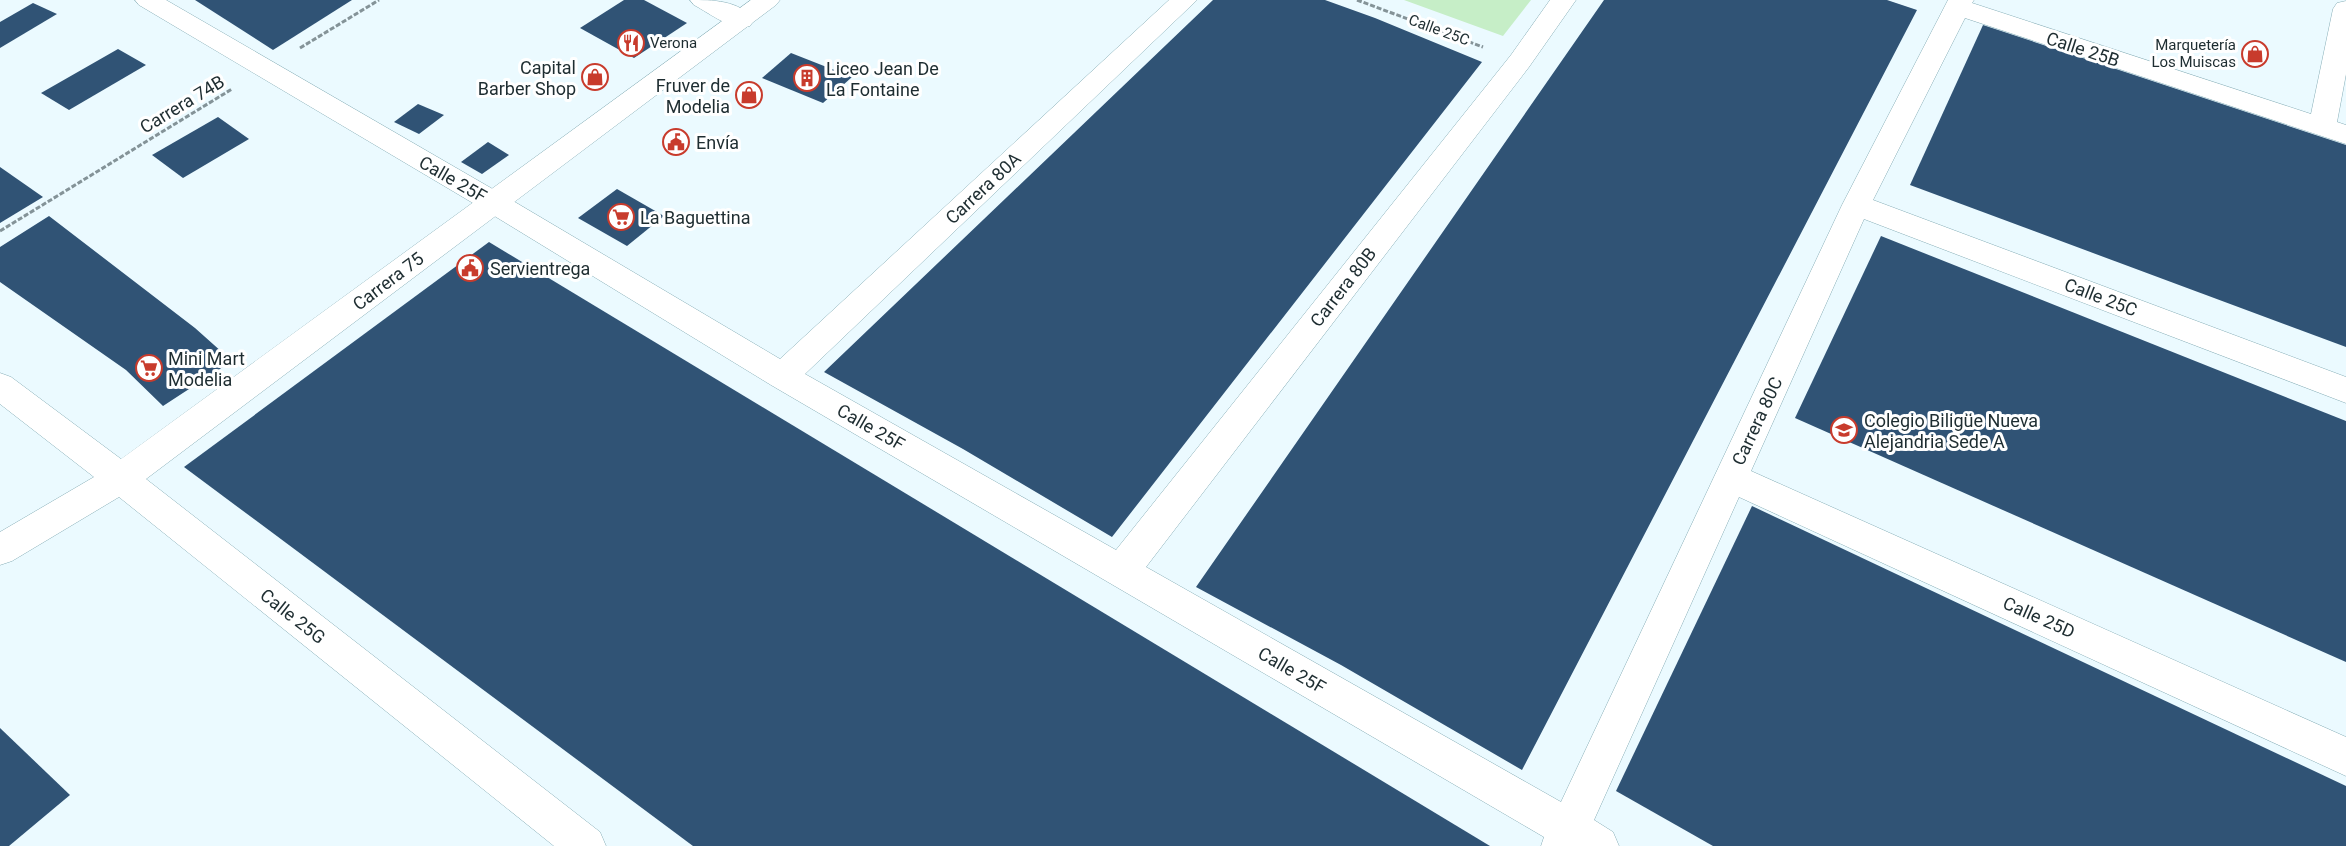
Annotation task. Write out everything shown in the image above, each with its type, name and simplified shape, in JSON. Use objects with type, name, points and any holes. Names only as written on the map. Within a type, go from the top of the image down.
[{"type":"street","name":"Calle 25F","points":[[148,0],[493,202],[782,376],[1121,571],[1576,840]]},
{"type":"street","points":[[703,0],[741,20]]},
{"type":"street","name":"Carrera 75","points":[[0,550],[120,479],[767,0]]},
{"type":"street","name":"Carrera 80A","points":[[782,376],[1184,0]]},
{"type":"street","name":"Carrera 80B","points":[[1121,571],[1520,61],[1563,0]]},
{"type":"street","name":"Calle 25B","points":[[1959,4],[2334,131]]},
{"type":"street","name":"Carrera 80C","points":[[1576,840],[1731,477],[1856,205],[1959,4]]},
{"type":"street","points":[[2334,131],[2346,9]]},
{"type":"street","name":"Calle 25C","points":[[1856,205],[2346,390]]},
{"type":"street","name":"Calle 25G","points":[[0,386],[586,846]]},
{"type":"street","name":"Calle 25D","points":[[1731,477],[2346,757]]},
{"type":"path","name":"Carrera 74B","points":[[0,231],[379,0]]},
{"type":"path","name":"Calle 25C","points":[[1357,0],[1520,61]]},
{"type":"green space","points":[[1404,0],[1531,0],[1503,36]]},
{"type":"building","points":[[195,0],[352,0],[273,50]]},
{"type":"building","name":"Verona","points":[[624,0],[644,0],[687,23],[634,58],[580,28]]},
{"type":"building","points":[[1213,0],[1325,0],[1482,62],[1112,537],[963,449],[824,372]]},
{"type":"building","points":[[1604,0],[1887,0],[1917,10],[1522,770],[1341,665],[1196,587]]},
{"type":"building","points":[[33,3],[57,14],[0,48],[0,22]]},
{"type":"building","points":[[1983,25],[2346,145],[2346,347],[1910,185]]},
{"type":"building","points":[[118,49],[146,65],[69,110],[41,93]]},
{"type":"building","name":"Liceo Jean De La Fontaine","points":[[791,53],[852,77],[823,103],[762,78]]},
{"type":"building","points":[[418,104],[444,115],[419,134],[394,122]]},
{"type":"building","points":[[218,117],[249,139],[183,178],[152,155]]},
{"type":"building","points":[[488,142],[509,155],[482,174],[461,162]]},
{"type":"building","points":[[0,167],[43,197],[0,223]]},
{"type":"building","name":"La Baguettina","points":[[617,189],[664,216],[627,246],[578,218]]},
{"type":"building","points":[[49,216],[195,328],[232,361],[163,406],[126,370],[0,282],[0,247]]},
{"type":"building","points":[[1881,236],[2346,421],[2346,662],[1795,418]]},
{"type":"building","points":[[489,242],[1490,846],[693,846],[184,467]]},
{"type":"building","points":[[1752,506],[2346,786],[2346,846],[1713,846],[1616,791]]},
{"type":"building","points":[[0,728],[70,795],[9,846],[0,846]]},
{"type":"place","name":"Verona","points":[[631,43]]},
{"type":"place","name":"Marquetería Los Muiscas","points":[[2255,54]]},
{"type":"place","name":"Capital Barber Shop","points":[[595,77]]},
{"type":"place","name":"Liceo Jean De La Fontaine","points":[[807,78]]},
{"type":"place","name":"Fruver de Modelia","points":[[749,95]]},
{"type":"place","name":"Envía","points":[[676,142]]},
{"type":"place","name":"La Baguettina","points":[[621,217]]},
{"type":"place","name":"Servientrega","points":[[470,268]]},
{"type":"place","name":"Mini Mart Modelia","points":[[149,368]]},
{"type":"place","name":"Colegio Biligüe Nueva Alejandria Sede A","points":[[1844,430]]}]
